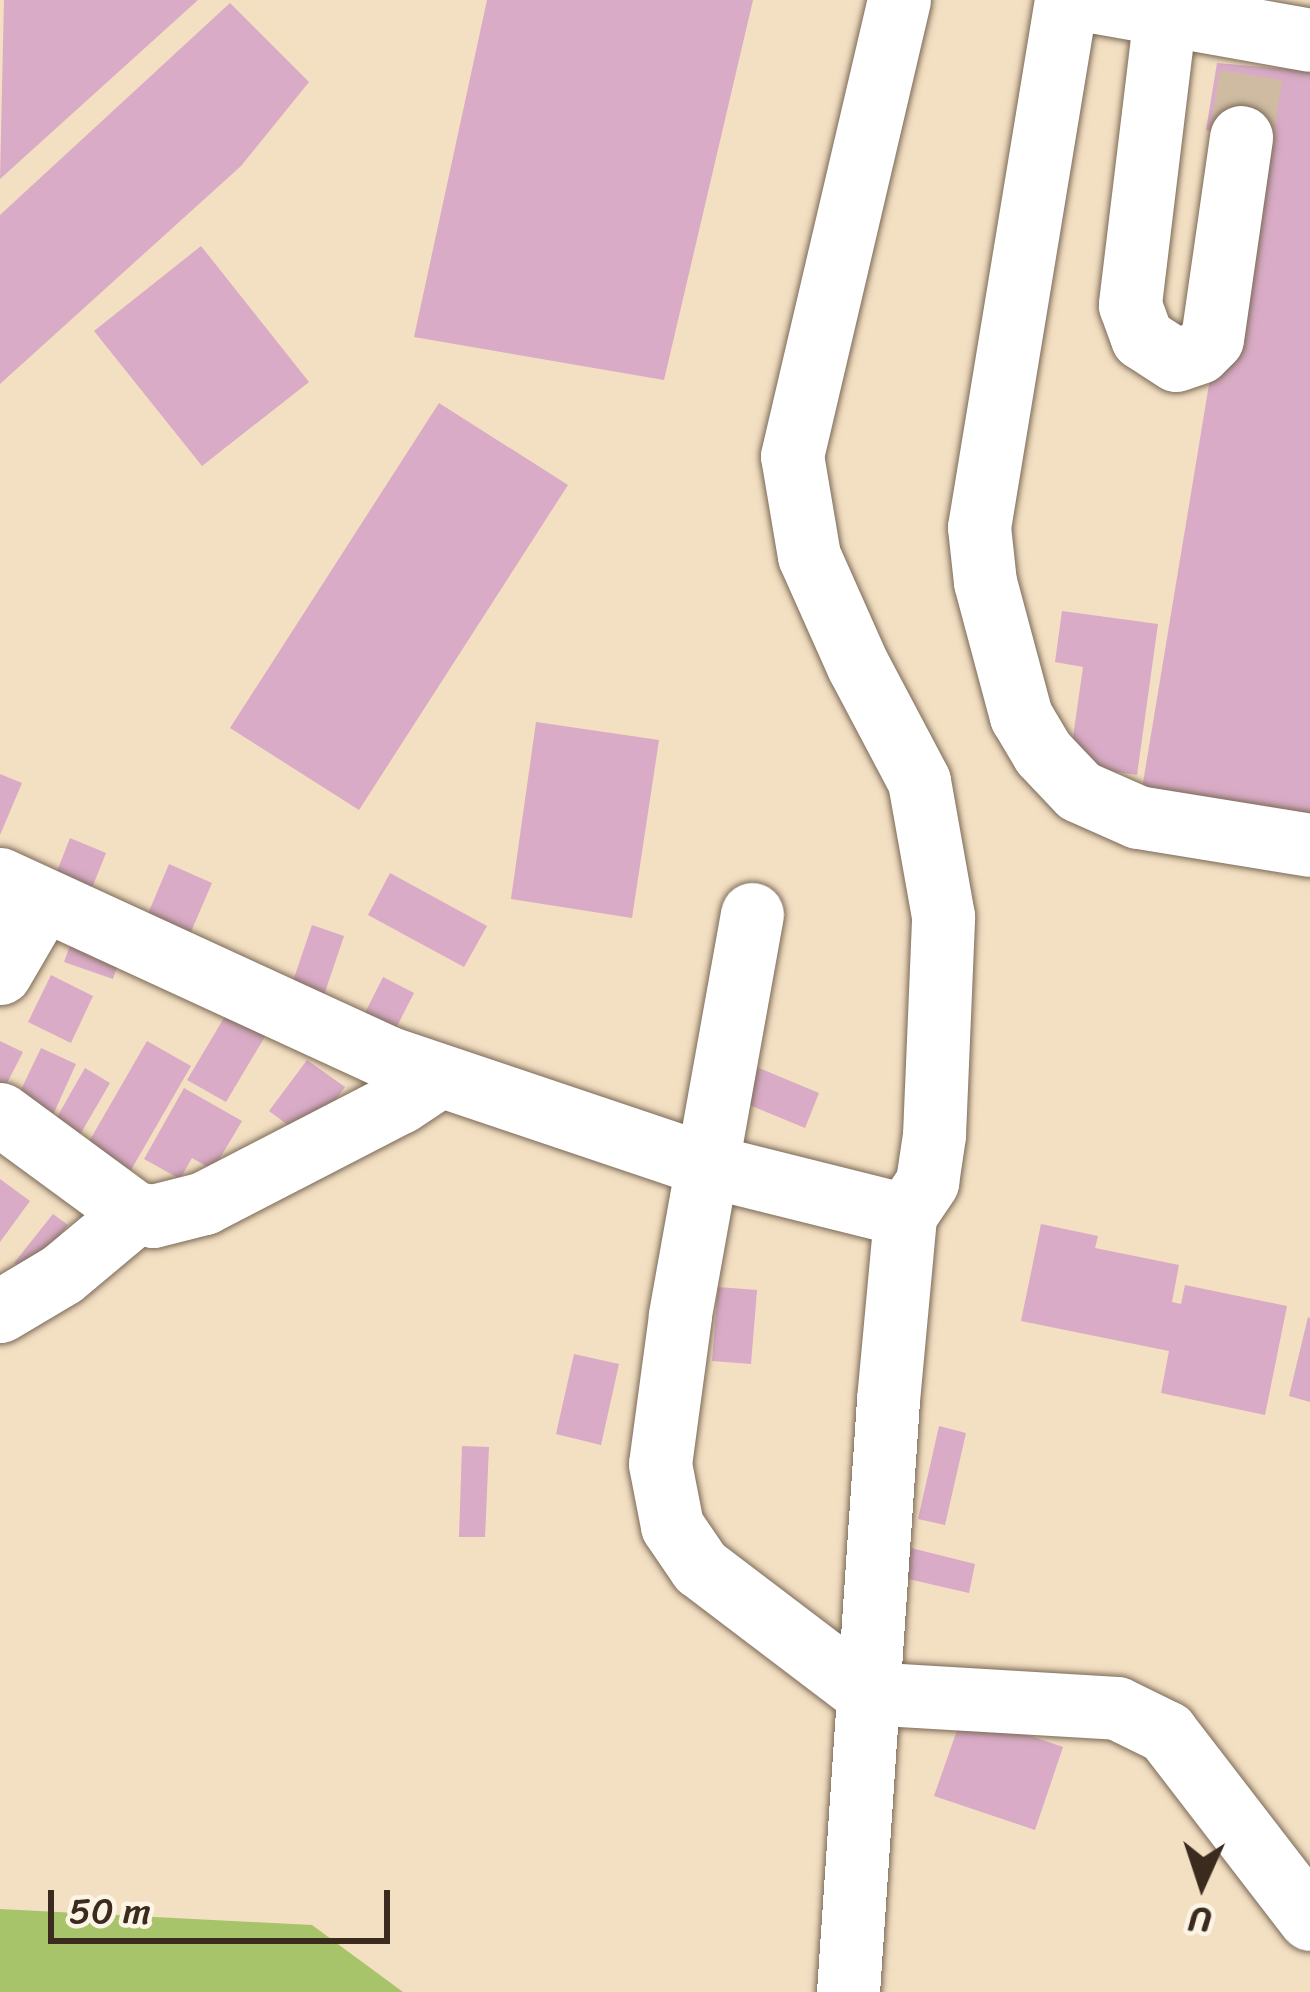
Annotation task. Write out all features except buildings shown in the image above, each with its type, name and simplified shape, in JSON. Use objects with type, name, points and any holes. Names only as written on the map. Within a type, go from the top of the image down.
[{"type":"street","points":[[848,1992],[866,1693],[905,1215],[927,1182],[934,1135],[943,916],[919,781],[858,666],[809,556],[792,456],[899,0]]},
{"type":"street","points":[[1066,0],[979,527],[985,581],[1021,716],[1043,753],[1079,791],[1138,817],[1310,845]]},
{"type":"street","points":[[1086,0],[1166,14],[1274,47]]},
{"type":"street","points":[[1166,14],[1130,305],[1142,338],[1176,360],[1199,352],[1212,339],[1241,137]]},
{"type":"street","points":[[0,973],[21,890],[439,1076],[709,1166],[905,1215]]},
{"type":"street","points":[[752,914],[680,1316],[660,1464],[672,1526],[700,1568],[866,1693],[1118,1708],[1166,1732],[1310,1919]]},
{"type":"street","points":[[0,1114],[135,1213],[153,1216],[204,1202],[400,1102],[439,1076]]},
{"type":"street","points":[[0,1311],[62,1274],[135,1213]]},
{"type":"green space","points":[[0,1909],[312,1925],[403,1992],[0,1992]]},
{"type":"tunnel","points":[[1241,137],[1252,69]]}]
